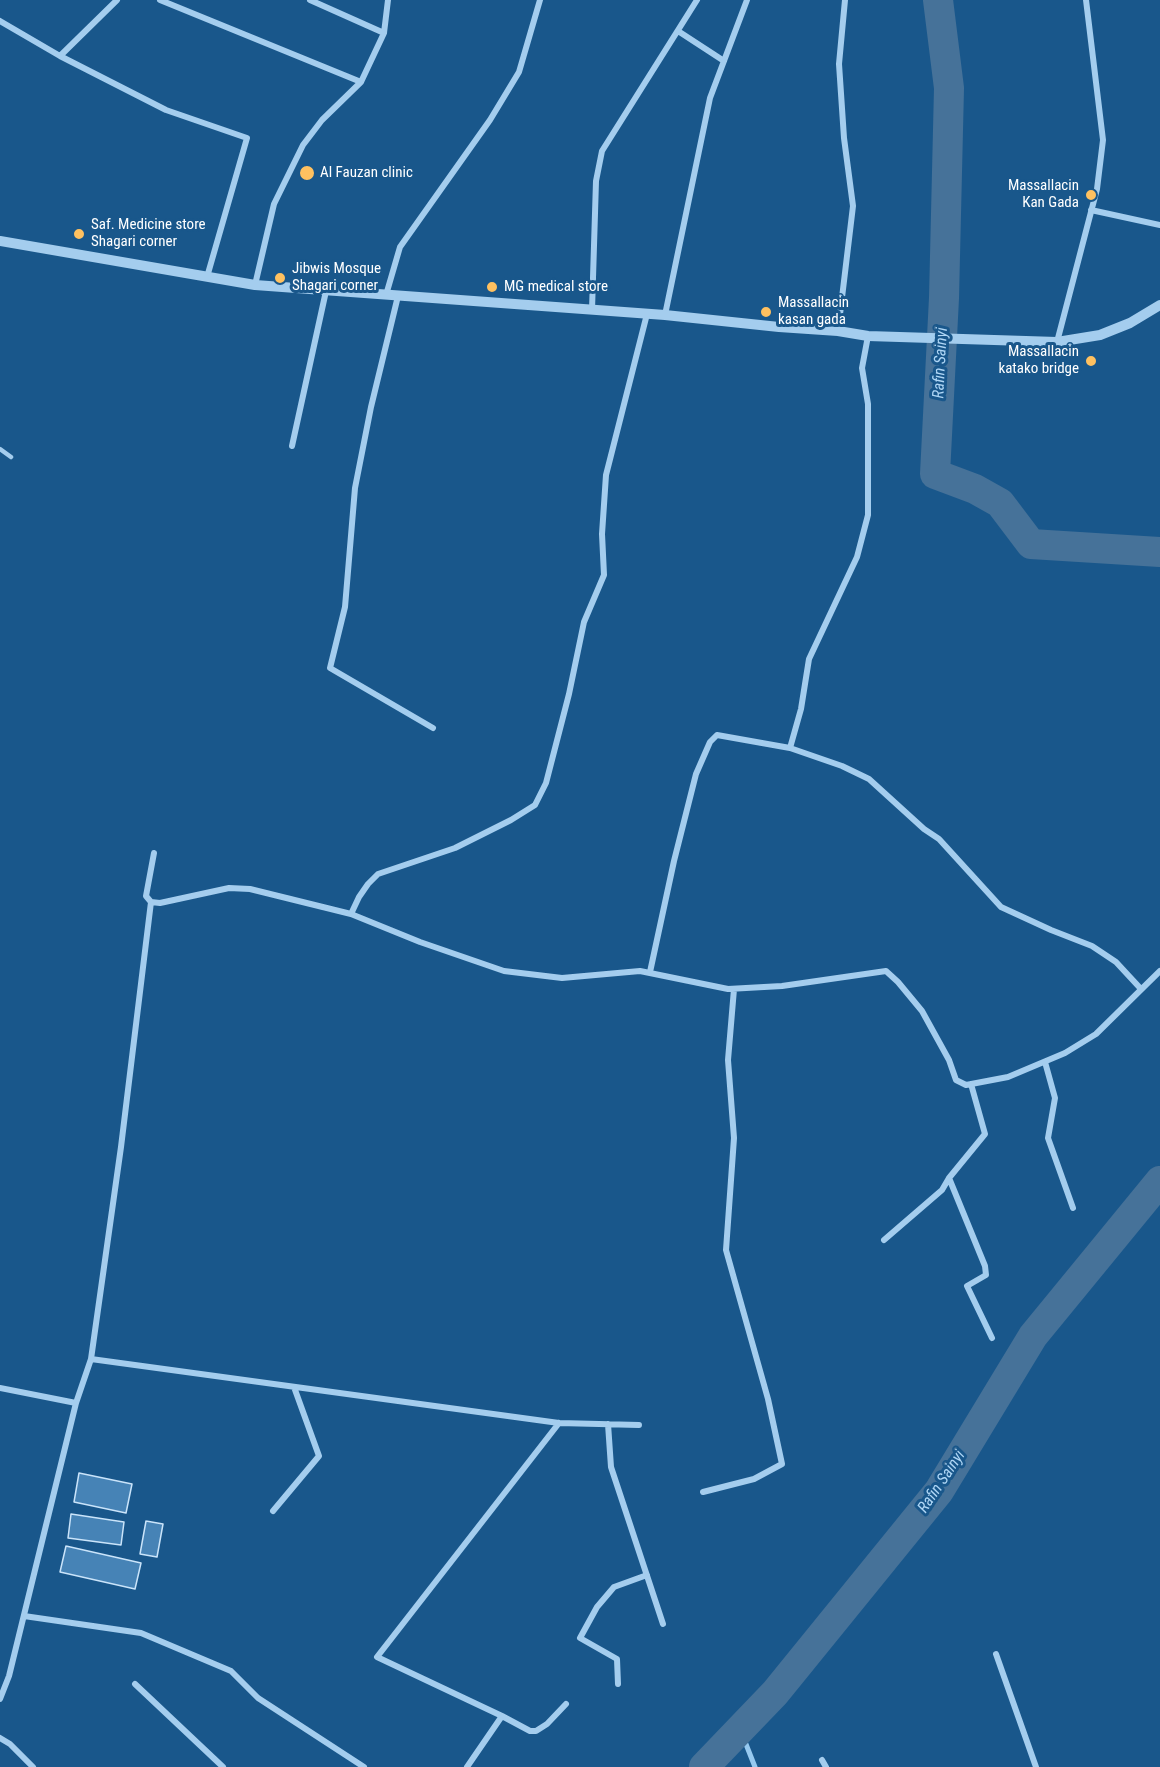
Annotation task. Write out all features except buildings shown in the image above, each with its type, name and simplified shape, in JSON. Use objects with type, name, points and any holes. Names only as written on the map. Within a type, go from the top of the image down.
[{"type":"street","points":[[60,56],[117,0]]},
{"type":"street","points":[[160,0],[361,82]]},
{"type":"street","points":[[310,0],[384,33]]},
{"type":"street","points":[[255,285],[274,204],[303,145],[322,120],[361,82],[384,33],[388,0]]},
{"type":"street","points":[[386,295],[400,247],[490,120],[519,72],[540,0]]},
{"type":"street","points":[[592,310],[596,181],[602,151],[697,0]]},
{"type":"street","points":[[665,315],[710,98],[747,0]]},
{"type":"street","points":[[838,331],[853,206],[844,138],[839,64],[845,0]]},
{"type":"street","points":[[1057,342],[1097,189],[1103,140],[1086,0]]},
{"type":"street","points":[[0,21],[60,56],[166,110],[247,138],[207,277]]},
{"type":"street","points":[[678,32],[724,61]]},
{"type":"street","points":[[1091,210],[1160,225]]},
{"type":"street","points":[[0,241],[255,285],[665,315],[838,331],[868,336],[1057,342],[1101,335],[1130,323],[1160,305]]},
{"type":"street","points":[[292,446],[326,291]]},
{"type":"street","points":[[398,296],[371,407],[355,488],[345,607],[330,668],[433,728]]},
{"type":"street","points":[[351,914],[359,897],[378,874],[455,848],[511,820],[535,805],[546,783],[569,694],[584,622],[604,575],[602,534],[606,475],[647,314]]},
{"type":"street","points":[[790,748],[801,709],[809,659],[857,557],[868,515],[868,404],[862,368],[868,336]]},
{"type":"street","points":[[650,972],[696,774],[710,742],[717,735],[790,748],[842,766],[869,779],[924,829],[939,839],[1002,907],[1092,946],[1116,962],[1141,989]]},
{"type":"street","points":[[154,853],[146,896],[151,902],[160,903],[229,888],[250,889],[351,914],[431,946],[504,971],[562,978],[640,971],[734,989],[782,986],[886,971],[922,1011],[949,1060],[956,1080],[966,1085],[1008,1077],[1065,1053],[1096,1034],[1160,971]]},
{"type":"street","points":[[0,1699],[9,1676],[76,1403],[91,1359],[121,1147],[151,902]]},
{"type":"street","points":[[703,1492],[754,1479],[782,1464],[768,1399],[726,1250],[734,1138],[728,1059],[734,989]]},
{"type":"street","points":[[1045,1062],[1055,1098],[1048,1138],[1073,1208]]},
{"type":"street","points":[[884,1240],[942,1190],[985,1134],[971,1084]]},
{"type":"street","points":[[949,1178],[985,1266],[986,1275],[967,1286],[992,1338]]},
{"type":"street","points":[[91,1359],[559,1423],[639,1425]]},
{"type":"street","points":[[273,1511],[319,1456],[294,1387]]},
{"type":"street","points":[[0,1389],[76,1403]]},
{"type":"street","points":[[559,1423],[377,1657],[530,1731],[536,1731],[547,1724],[566,1704]]},
{"type":"street","points":[[608,1424],[611,1467],[663,1624]]},
{"type":"street","points":[[618,1684],[617,1659],[580,1638],[597,1607],[614,1587],[647,1575]]},
{"type":"street","points":[[24,1616],[141,1633],[231,1671],[258,1698],[364,1767]]},
{"type":"street","points":[[996,1654],[1036,1767]]},
{"type":"street","points":[[135,1683],[223,1767]]},
{"type":"street","points":[[467,1767],[502,1716]]},
{"type":"street","points":[[0,1738],[10,1744],[33,1767]]},
{"type":"street","points":[[822,1760],[826,1767]]},
{"type":"lane","points":[[0,449],[11,457]]},
{"type":"waterway","name":"Rafin Sainyi","points":[[938,0],[949,88],[944,298],[935,474],[975,489],[1000,503],[1031,544],[1160,552]]},
{"type":"waterway","name":"Rafin Sainyi","points":[[704,1767],[775,1693],[939,1491],[1033,1336],[1160,1181]]},
{"type":"waterway","points":[[740,1729],[755,1767]]},
{"type":"place","name":"Al Fauzan clinic","points":[[307,173]]},
{"type":"place","name":"Massallacin Kan Gada","points":[[1091,195]]},
{"type":"place","name":"Saf. Medicine store Shagari corner","points":[[79,234]]},
{"type":"place","name":"Jibwis Mosque Shagari corner","points":[[280,278]]},
{"type":"place","name":"MG medical store","points":[[492,287]]},
{"type":"place","name":"Massallacin kasan gada","points":[[766,312]]},
{"type":"place","name":"Massallacin katako bridge","points":[[1091,361]]}]
